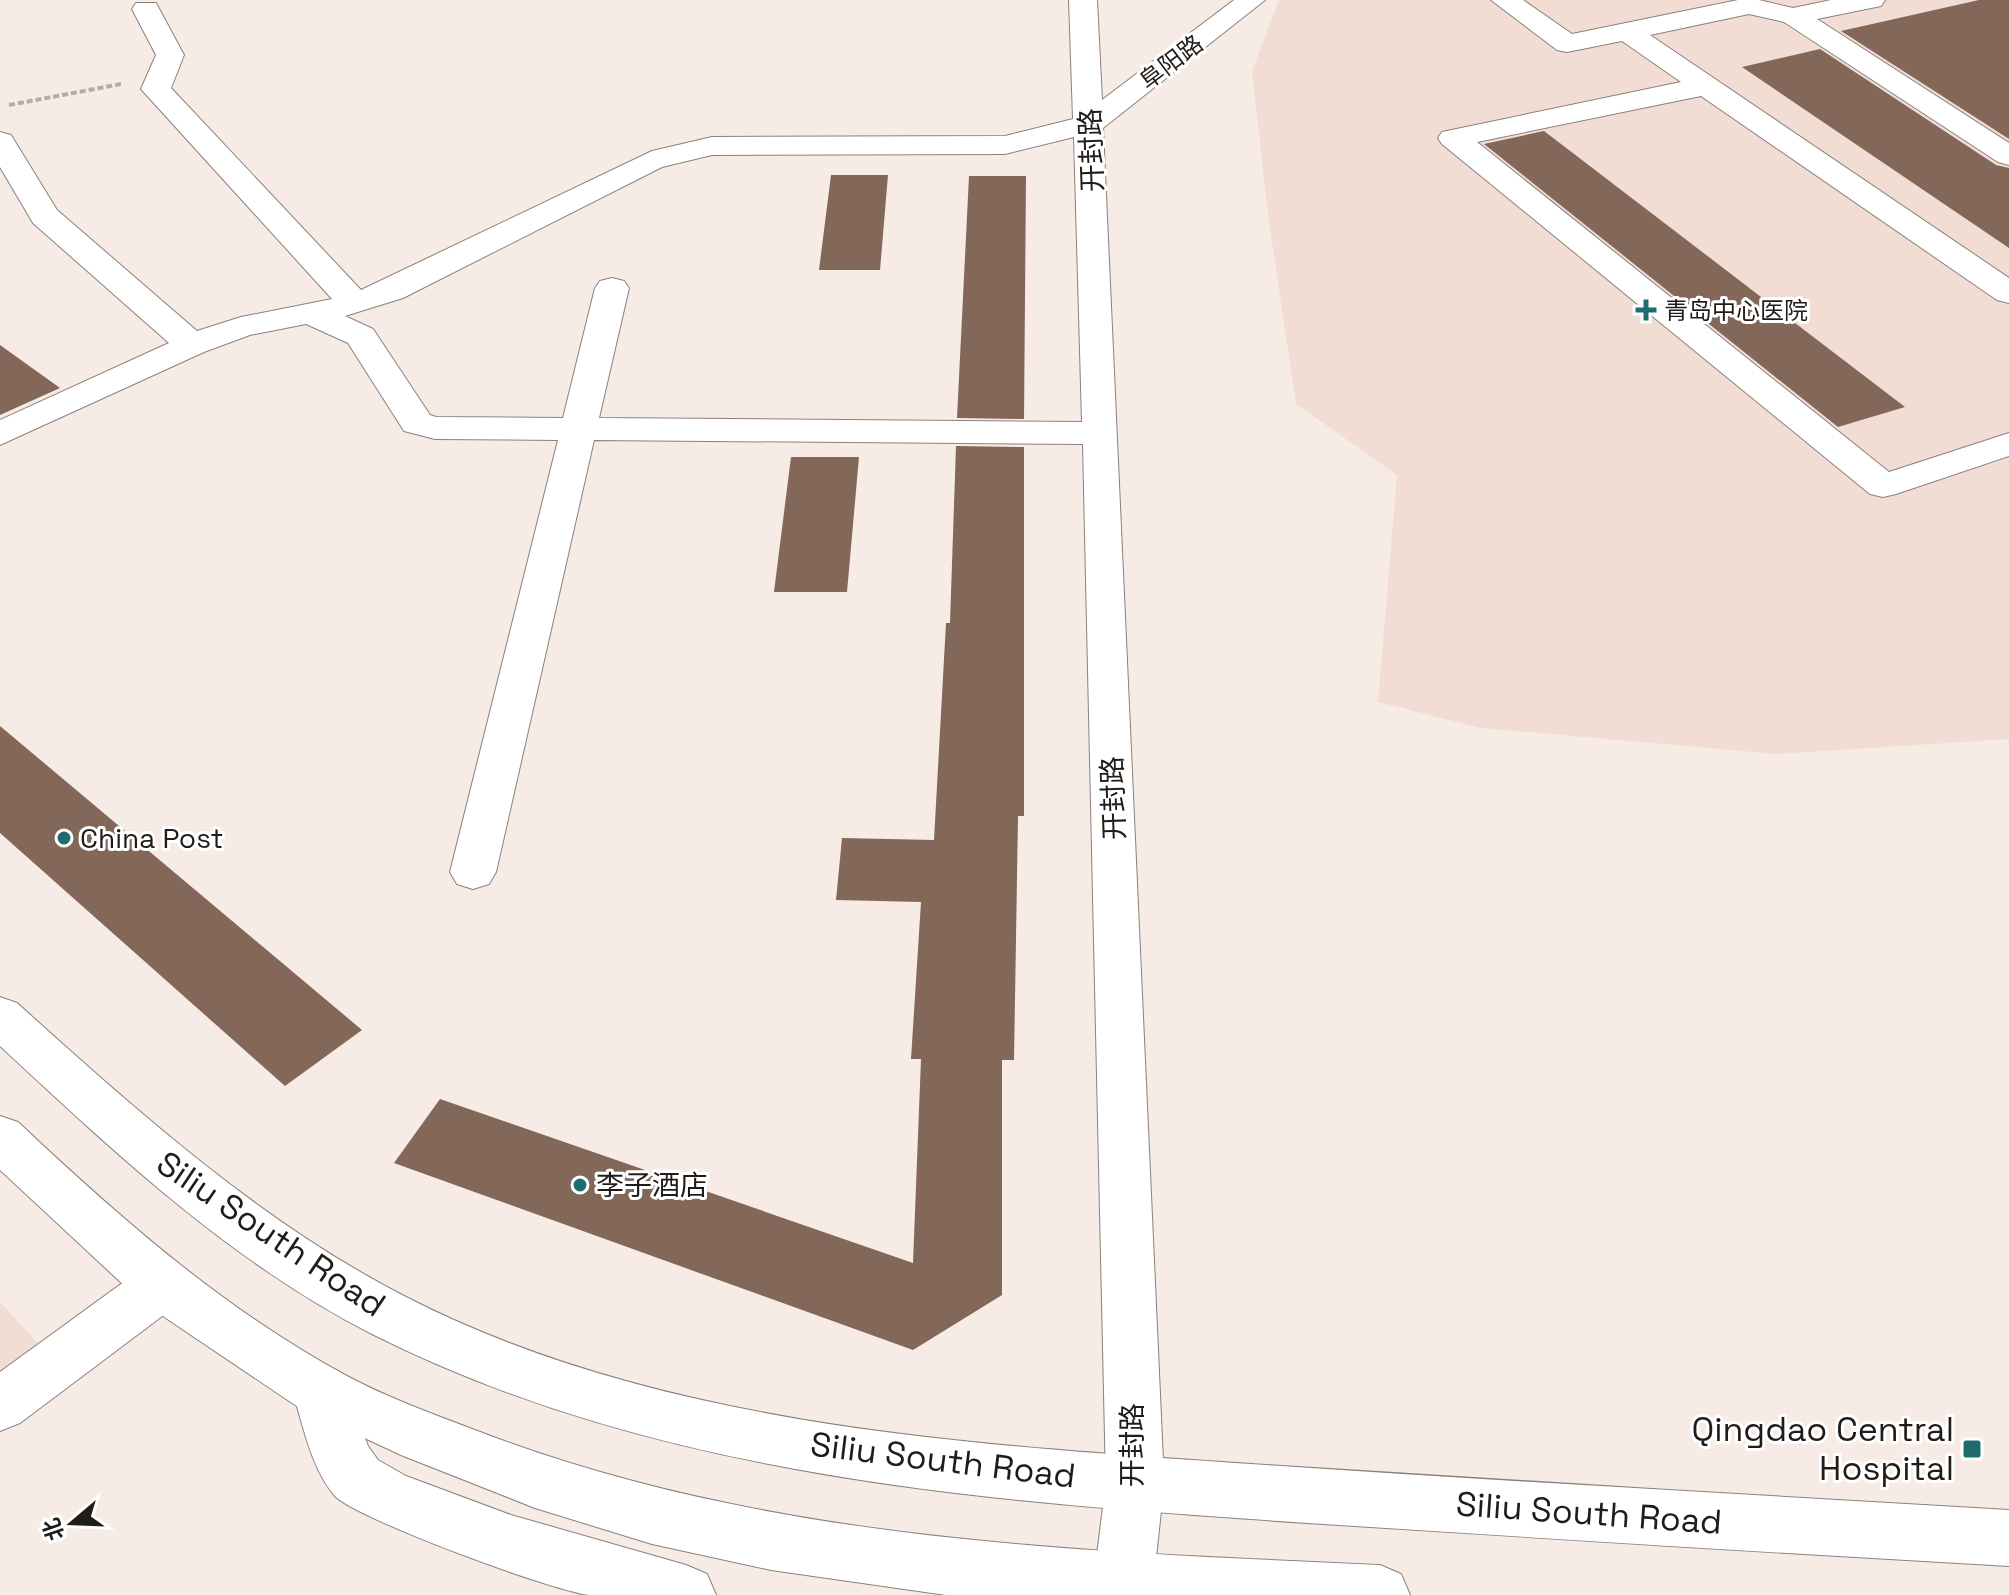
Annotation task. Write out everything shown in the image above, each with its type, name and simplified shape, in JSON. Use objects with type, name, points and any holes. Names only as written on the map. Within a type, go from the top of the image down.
[{"type":"street","name":"开封路","points":[[1083,0],[1101,433],[1135,1483],[1122,1589]]},
{"type":"street","name":"阜阳路","points":[[1090,124],[1251,0]]},
{"type":"street","points":[[1505,0],[1567,44],[1749,6],[1793,16],[2009,156]]},
{"type":"street","points":[[1793,16],[1871,0]]},
{"type":"street","points":[[146,9],[170,55],[156,89],[355,304]]},
{"type":"street","points":[[1627,32],[2009,293]]},
{"type":"street","points":[[1706,86],[1453,138],[1883,486],[2009,444]]},
{"type":"street","points":[[0,434],[192,345],[241,327],[355,304],[391,291],[652,160],[712,146],[1005,145],[1090,124]]},
{"type":"street","points":[[0,141],[44,216],[192,345]]},
{"type":"street","points":[[473,872],[612,288]]},
{"type":"street","points":[[310,313],[361,336],[417,423],[435,428],[1101,433]]},
{"type":"street","name":"Siliu South Road","points":[[0,1016],[134,1140],[201,1194],[338,1287],[393,1318],[501,1366],[573,1391],[715,1427],[835,1449],[1135,1483],[2009,1538]]},
{"type":"street","points":[[0,1137],[82,1216],[162,1285],[320,1390],[494,1469],[657,1519],[886,1560],[1122,1589],[1380,1595]]},
{"type":"street","points":[[0,1405],[162,1285]]},
{"type":"street","points":[[320,1390],[351,1473],[367,1485],[511,1544],[686,1595]]},
{"type":"path","points":[[0,107],[98,86],[131,83],[156,89]]},
{"type":"shaded area","name":"青岛中心医院","points":[[1279,0],[2009,0],[2009,739],[1777,754],[1481,728],[1378,702],[1397,475],[1296,404],[1268,215],[1252,71]]},
{"type":"shaded area","points":[[0,1302],[41,1347],[0,1377]]},
{"type":"building","points":[[1979,0],[2009,0],[2009,139],[1841,31]]},
{"type":"building","points":[[1820,49],[1996,165],[2009,168],[2009,248],[1742,67]]},
{"type":"building","points":[[1544,131],[1905,407],[1838,427],[1484,144]]},
{"type":"building","points":[[831,175],[888,175],[880,270],[819,270]]},
{"type":"building","points":[[969,176],[1026,176],[1024,419],[957,418]]},
{"type":"building","points":[[0,345],[60,388],[0,415]]},
{"type":"building","points":[[956,446],[1024,447],[1024,816],[1018,816],[1014,1060],[1002,1060],[1002,1295],[913,1350],[394,1163],[440,1099],[913,1263],[921,1059],[911,1059],[921,902],[836,900],[842,838],[934,840],[946,623],[950,623]]},
{"type":"building","points":[[791,457],[859,457],[847,592],[774,592]]},
{"type":"building","points":[[0,726],[362,1030],[285,1086],[0,833]]},
{"type":"place","name":"青岛中心医院","points":[[1646,310]]},
{"type":"place","name":"China Post","points":[[64,838]]},
{"type":"place","name":"李子酒店","points":[[580,1185]]},
{"type":"place","name":"Qingdao Central Hospital","points":[[1972,1449]]}]
